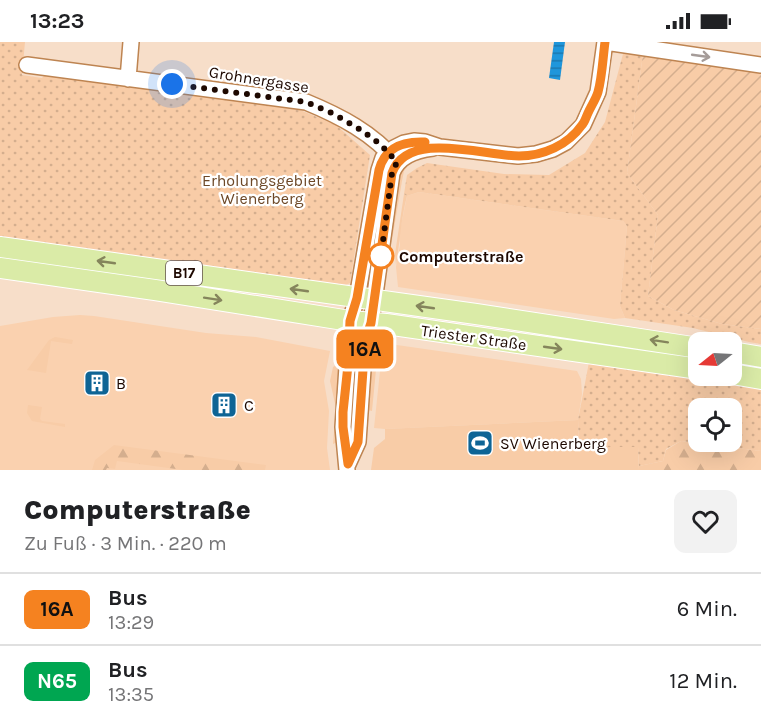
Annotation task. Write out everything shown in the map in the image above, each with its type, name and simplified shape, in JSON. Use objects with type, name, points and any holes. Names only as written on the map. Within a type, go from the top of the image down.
[{"type":"main road","name":"Triester Straße","points":[[5,248],[688,346]]},
{"type":"main road","name":"Triester Straße","points":[[4,269],[350,321],[408,327],[688,367]]},
{"type":"main road","points":[[742,354],[761,357]]},
{"type":"main road","points":[[742,376],[761,379]]},
{"type":"street","points":[[128,79],[131,42]]},
{"type":"street","points":[[347,467],[358,442],[365,341],[371,323],[366,299],[392,173],[393,157],[402,158],[417,151],[441,147],[518,156],[536,154],[566,142],[583,124],[598,92],[605,42],[761,65]]},
{"type":"street","name":"Grohnergasse","points":[[27,65],[306,102],[347,121],[380,144],[393,157]]},
{"type":"street","points":[[347,467],[343,412],[350,321],[366,299]]},
{"type":"shaded area","points":[[419,192],[623,221],[627,226],[620,306],[625,318],[614,319],[398,287],[396,267],[400,245],[399,236],[407,196]]},
{"type":"shaded area","points":[[80,315],[206,333],[256,337],[330,351],[324,381],[329,411],[327,448],[330,470],[0,470],[0,326]]},
{"type":"shaded area","points":[[383,343],[577,371],[581,379],[582,394],[578,420],[374,428]]},
{"type":"green space","name":"Erholungsgebiet Wienerberg","points":[[0,42],[25,42],[22,75],[42,78],[45,74],[293,107],[336,125],[370,155],[350,283],[342,287],[0,237]]},
{"type":"green space","points":[[624,50],[643,54],[627,173],[658,215],[648,296],[674,310],[722,324],[761,329],[761,344],[742,340],[742,332],[709,332],[625,318],[620,306],[627,226],[623,221],[419,192],[407,196],[404,194],[407,175],[427,163],[504,174],[549,175],[585,153],[605,122]]},
{"type":"green space","points":[[643,54],[761,70],[761,329],[722,324],[674,310],[648,296],[658,215],[627,173]]},
{"type":"green space","points":[[408,161],[409,164],[404,171],[391,246],[386,247],[397,177],[400,169]]},
{"type":"green space","points":[[404,194],[407,196],[396,265],[395,254]]},
{"type":"green space","points":[[55,337],[73,340],[72,344],[51,341],[46,373],[27,370],[49,340]]},
{"type":"green space","points":[[374,346],[378,349],[372,411],[367,408]]},
{"type":"green space","points":[[589,362],[688,376],[688,386],[742,384],[761,387],[761,451],[742,449],[742,398],[688,398],[688,442],[681,441],[666,449],[663,461],[639,466],[638,447],[579,447],[578,420]]},
{"type":"green space","points":[[336,365],[341,368],[340,441],[333,444],[336,408],[330,381],[333,367]]},
{"type":"green space","points":[[28,405],[42,407],[40,419],[42,421],[65,424],[65,427],[32,421],[27,413]]},
{"type":"green space","name":"SV Wienerberg","points":[[578,420],[579,447],[638,447],[639,470],[371,470],[374,448],[385,439],[385,429]]},
{"type":"green space","points":[[681,441],[688,442],[688,452],[742,452],[742,449],[761,451],[761,470],[639,470],[639,466],[663,461],[666,450]]},
{"type":"green space","points":[[114,445],[266,465],[265,470],[183,470],[117,461],[115,469],[92,470],[95,460]]},
{"type":"water","points":[[554,42],[565,42],[560,80],[549,78]]},
{"type":"bus line","name":"16A","points":[[425,142],[414,141],[398,145],[380,163],[348,339],[343,427],[348,464],[358,442],[365,341],[371,323],[392,173],[397,162],[417,151],[441,147],[518,156],[536,154],[566,142],[583,124],[598,92],[605,42]]},
{"type":"place","name":"Computerstraße","points":[[381,256]]},
{"type":"place","name":"B","points":[[97,383]]},
{"type":"place","name":"C","points":[[224,405]]},
{"type":"place","name":"SV Wienerberg","points":[[480,443]]},
{"type":"route","points":[[172,84],[306,102],[347,121],[380,144],[397,162],[392,173],[381,256]]}]
